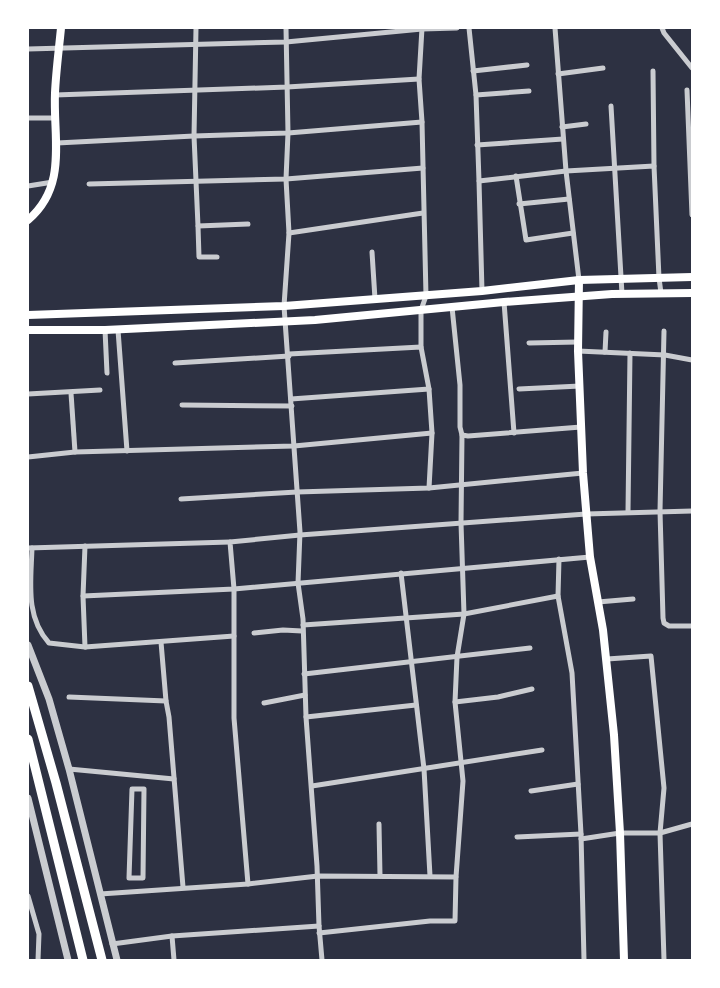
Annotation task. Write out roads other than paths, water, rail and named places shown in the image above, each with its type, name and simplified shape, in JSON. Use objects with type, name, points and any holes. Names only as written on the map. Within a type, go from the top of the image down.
[{"type":"highway","points":[[28,686],[54,774],[102,960]]},
{"type":"highway","points":[[28,739],[83,960]]},
{"type":"main road","points":[[28,220],[46,199],[53,182],[57,143],[55,95],[61,28]]},
{"type":"main road","points":[[28,315],[284,306],[426,296],[579,280],[692,277]]},
{"type":"main road","points":[[579,280],[578,351],[583,473],[590,557],[607,659],[614,735],[620,834],[624,960]]},
{"type":"main road","points":[[28,330],[118,330],[286,322],[578,296],[692,293]]},
{"type":"street","points":[[196,28],[194,136],[199,257],[217,257]]},
{"type":"street","points":[[286,28],[288,133],[286,179],[289,233],[284,306],[289,355],[300,535],[298,584],[322,960]]},
{"type":"street","points":[[28,49],[286,42],[422,28],[457,28]]},
{"type":"street","points":[[422,28],[419,79],[422,122],[426,296],[421,310],[420,347],[429,389],[432,433],[429,488]]},
{"type":"street","points":[[469,28],[476,95],[482,291]]},
{"type":"street","points":[[555,28],[566,171],[579,280]]},
{"type":"street","points":[[662,28],[692,68]]},
{"type":"street","points":[[473,71],[527,65]]},
{"type":"street","points":[[558,74],[603,68]]},
{"type":"street","points":[[653,71],[658,278],[661,293]]},
{"type":"street","points":[[55,95],[287,87],[419,79]]},
{"type":"street","points":[[687,90],[692,215]]},
{"type":"street","points":[[476,95],[529,91]]},
{"type":"street","points":[[611,106],[622,294]]},
{"type":"street","points":[[28,118],[56,118]]},
{"type":"street","points":[[57,143],[288,133],[422,122]]},
{"type":"street","points":[[562,128],[586,124]]},
{"type":"street","points":[[477,145],[563,139]]},
{"type":"street","points":[[479,181],[566,171],[654,166]]},
{"type":"street","points":[[89,184],[286,179],[423,168]]},
{"type":"street","points":[[516,176],[526,240],[573,233]]},
{"type":"street","points":[[28,186],[53,182]]},
{"type":"street","points":[[519,204],[569,199]]},
{"type":"street","points":[[289,233],[423,213]]},
{"type":"street","points":[[198,226],[248,224]]},
{"type":"street","points":[[372,252],[375,299]]},
{"type":"street","points":[[504,302],[514,433]]},
{"type":"street","points":[[319,933],[430,921],[455,921],[456,877],[463,781],[455,702],[458,657],[464,614],[461,523],[462,435],[460,427],[460,385],[452,308]]},
{"type":"street","points":[[105,330],[107,373]]},
{"type":"street","points":[[118,330],[127,451]]},
{"type":"street","points":[[664,331],[665,355],[660,511],[663,618],[664,624],[669,626],[692,626]]},
{"type":"street","points":[[605,352],[606,332]]},
{"type":"street","points":[[529,343],[578,342]]},
{"type":"street","points":[[174,363],[420,347]]},
{"type":"street","points":[[578,351],[665,355],[692,360]]},
{"type":"street","points":[[628,512],[630,353]]},
{"type":"street","points":[[519,389],[580,386]]},
{"type":"street","points":[[291,399],[429,389]]},
{"type":"street","points":[[28,394],[100,390]]},
{"type":"street","points":[[71,393],[75,452]]},
{"type":"street","points":[[182,405],[292,406]]},
{"type":"street","points":[[462,435],[581,427]]},
{"type":"street","points":[[28,457],[75,452],[294,446],[432,433]]},
{"type":"street","points":[[181,500],[297,492],[462,486],[583,473]]},
{"type":"street","points":[[234,636],[85,647],[49,643],[40,634],[31,610],[30,548],[230,542],[586,514],[692,511]]},
{"type":"street","points":[[230,542],[234,589],[234,718],[248,884]]},
{"type":"street","points":[[85,546],[83,596],[85,647]]},
{"type":"street","points":[[83,596],[234,589],[590,557]]},
{"type":"street","points":[[559,559],[558,596],[572,673],[581,837],[584,960]]},
{"type":"street","points":[[401,573],[424,770],[430,876]]},
{"type":"street","points":[[254,633],[464,614],[558,596]]},
{"type":"street","points":[[598,602],[633,599]]},
{"type":"street","points":[[161,642],[183,887]]},
{"type":"street","points":[[28,645],[49,699],[69,769],[116,960]]},
{"type":"street","points":[[304,674],[530,648]]},
{"type":"street","points":[[607,659],[651,656],[664,788],[660,833],[664,960]]},
{"type":"street","points":[[455,702],[498,697],[532,689]]},
{"type":"street","points":[[264,703],[305,695]]},
{"type":"street","points":[[69,697],[166,701]]},
{"type":"street","points":[[306,717],[416,705]]},
{"type":"street","points":[[312,786],[424,770],[461,762],[542,750]]},
{"type":"street","points":[[69,769],[174,779]]},
{"type":"street","points":[[138,789],[140,776]]},
{"type":"street","points":[[531,791],[578,784]]},
{"type":"street","points":[[132,789],[138,789],[144,789],[143,878],[129,878],[132,789]]},
{"type":"street","points":[[28,798],[68,960]]},
{"type":"street","points":[[379,824],[380,876]]},
{"type":"street","points":[[517,837],[581,837],[660,833],[692,824]]},
{"type":"street","points":[[100,894],[248,884],[318,876],[456,877]]},
{"type":"street","points":[[28,896],[39,934],[38,960]]},
{"type":"street","points":[[112,944],[172,936],[319,926]]},
{"type":"street","points":[[172,936],[174,960]]}]
